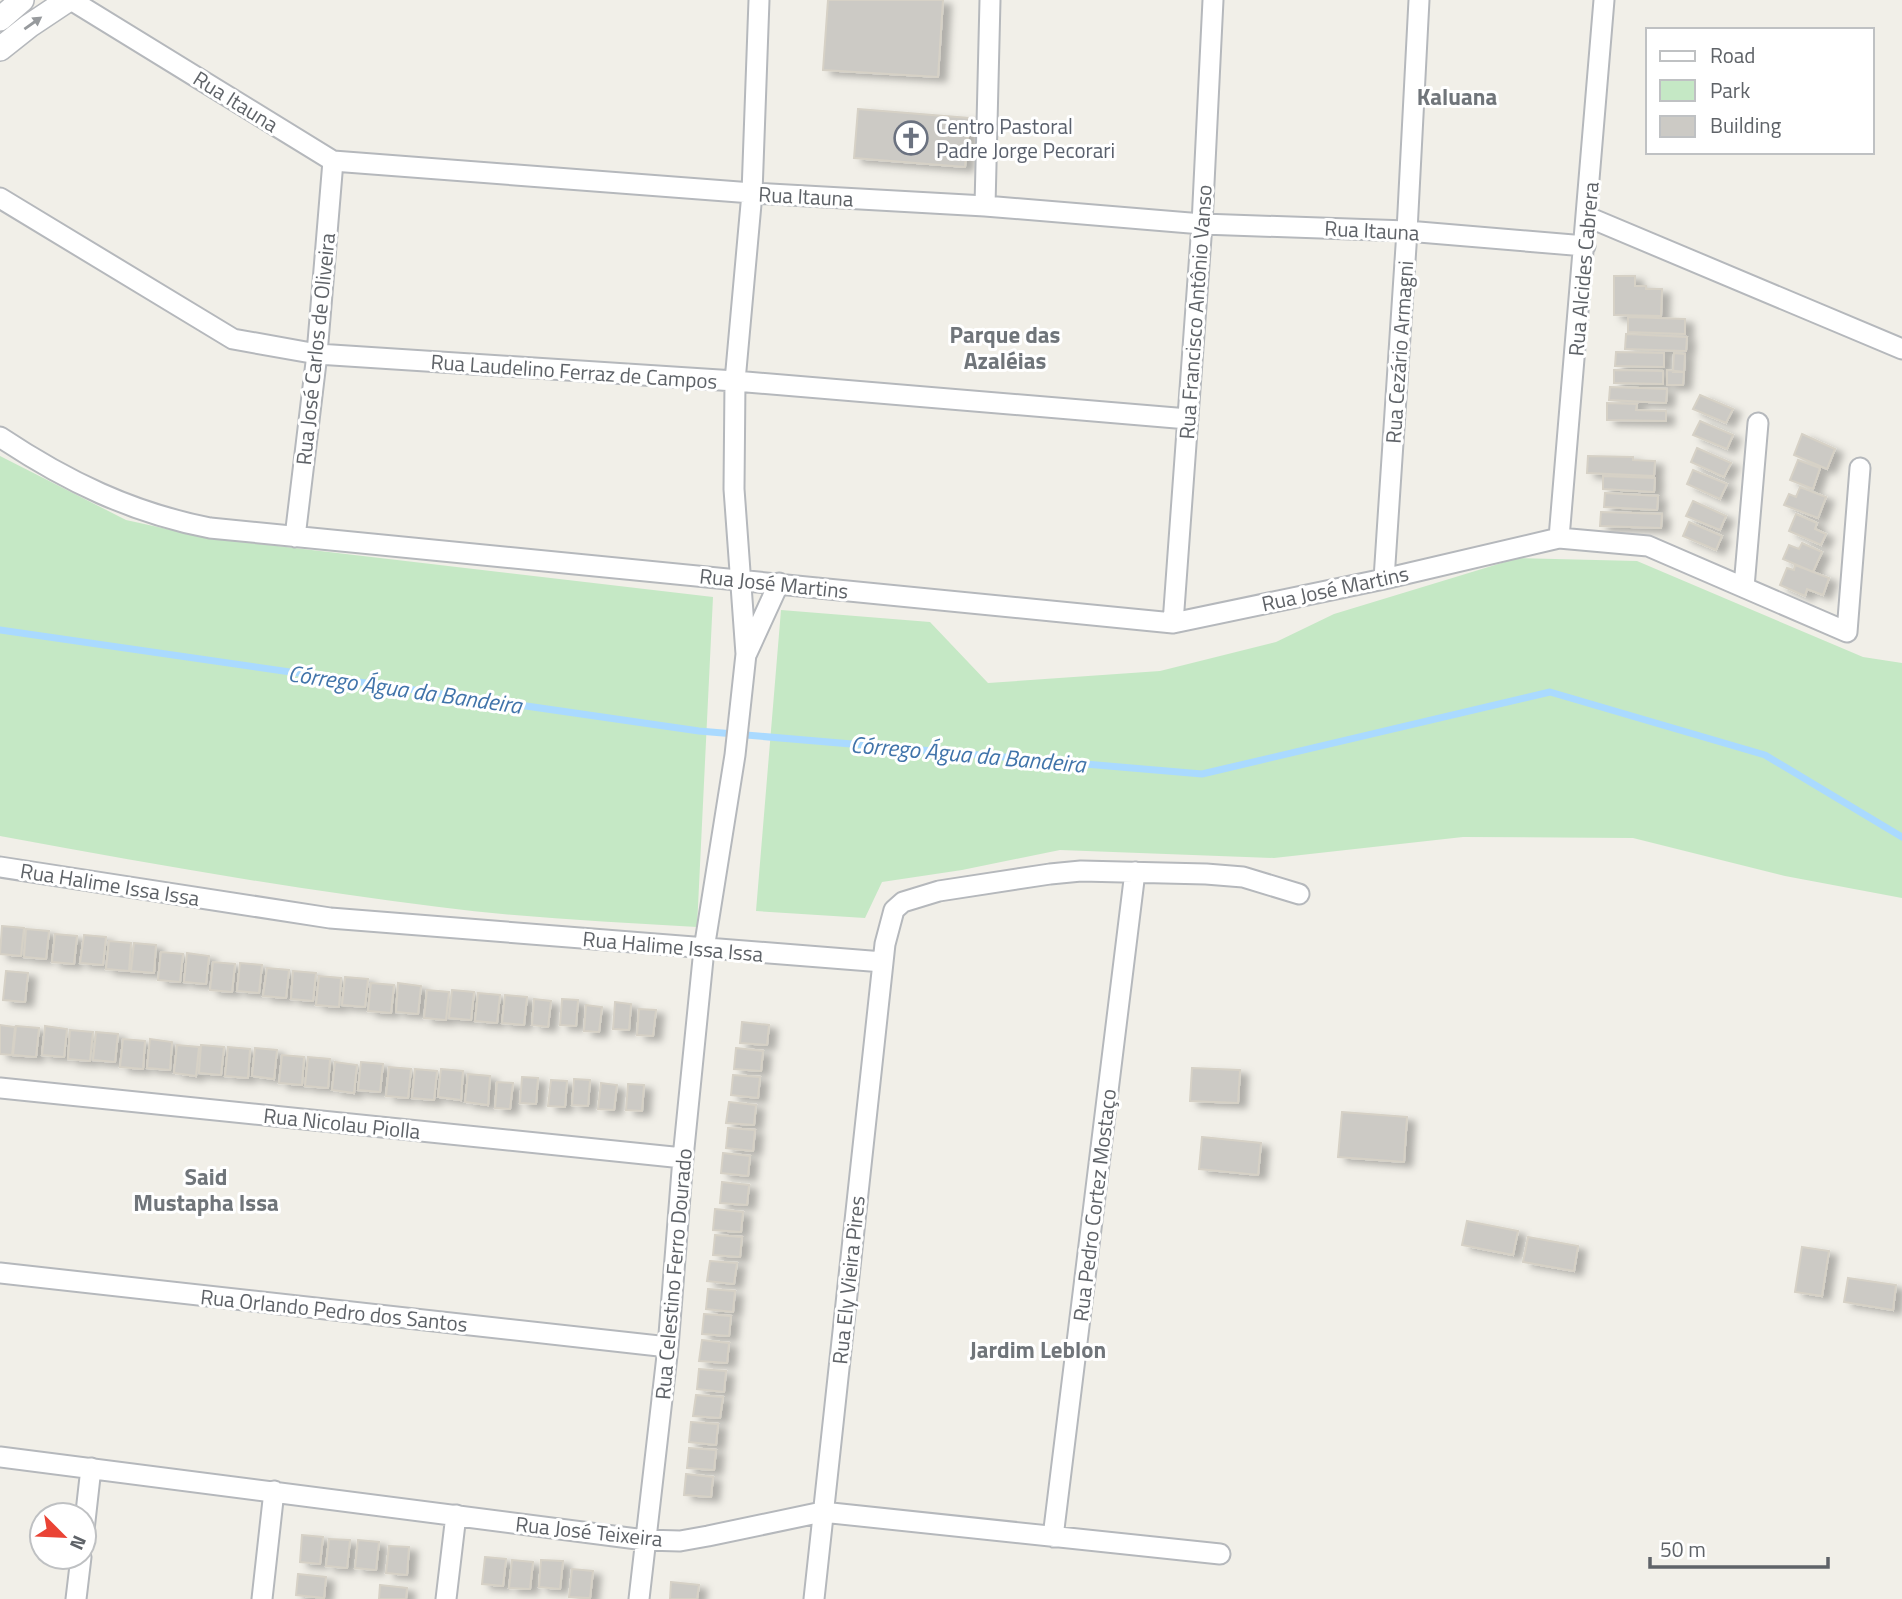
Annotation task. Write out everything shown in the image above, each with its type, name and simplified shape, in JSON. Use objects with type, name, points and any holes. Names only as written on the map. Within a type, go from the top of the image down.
[{"type":"street","points":[[0,19],[22,0]]},
{"type":"street","points":[[0,49],[29,26],[70,0]]},
{"type":"street","name":"Rua Itauna","points":[[70,0],[332,161],[752,193],[985,205],[1202,224],[1407,231],[1585,246]]},
{"type":"street","points":[[746,654],[734,489],[735,382],[752,193],[758,0]]},
{"type":"street","points":[[985,205],[990,0]]},
{"type":"street","name":"Rua Francisco Antônio Vanso","points":[[1173,623],[1202,224],[1213,0]]},
{"type":"street","name":"Rua Cezário Armagni","points":[[1384,579],[1419,0]]},
{"type":"street","name":"Rua Alcides Cabrera","points":[[1559,538],[1588,218],[1604,0]]},
{"type":"street","name":"Rua José Carlos de Oliveira","points":[[295,537],[317,354],[332,161]]},
{"type":"street","name":"Rua Laudelino Ferraz de Campos","points":[[0,198],[233,339],[317,354],[735,382],[1188,419]]},
{"type":"street","points":[[1588,218],[1902,349]]},
{"type":"street","points":[[1744,587],[1758,423]]},
{"type":"street","name":"Rua José Martins","points":[[0,437],[102,495],[170,520],[210,528],[1173,623],[1384,579],[1559,538],[1647,545],[1847,632],[1860,468]]},
{"type":"street","points":[[746,654],[779,583]]},
{"type":"street","name":"Rua Celestino Ferro Dourado","points":[[639,1599],[668,1348],[683,1158],[704,949],[741,715],[746,654]]},
{"type":"street","name":"Rua Halime Issa Issa","points":[[0,867],[330,918],[883,962]]},
{"type":"street","points":[[883,962],[888,925],[894,910],[903,902],[920,895],[984,883],[1082,871],[1206,874],[1243,877],[1299,894]]},
{"type":"street","name":"Rua Pedro Cortez Mostaço","points":[[1053,1537],[1135,872]]},
{"type":"street","name":"Rua Ely Vieira Pires","points":[[814,1599],[883,962]]},
{"type":"street","name":"Rua Nicolau Piolla","points":[[0,1088],[683,1158]]},
{"type":"street","name":"Rua Orlando Pedro dos Santos","points":[[0,1273],[668,1348]]},
{"type":"street","name":"Rua José Teixeira","points":[[0,1457],[645,1540],[680,1541],[699,1538],[822,1512],[1220,1554]]},
{"type":"street","points":[[87,1501],[91,1468]]},
{"type":"street","points":[[262,1599],[274,1491]]},
{"type":"street","points":[[446,1599],[456,1515]]},
{"type":"street","points":[[76,1599],[79,1571]]},
{"type":"green space","points":[[0,456],[126,520],[208,538],[713,597],[697,927],[504,914],[384,900],[219,875],[0,836]]},
{"type":"green space","points":[[1518,558],[1637,561],[1863,657],[1902,663],[1902,898],[1785,876],[1633,838],[1463,837],[1274,858],[1060,850],[962,870],[882,882],[865,918],[756,911],[781,610],[930,622],[988,683],[1160,671],[1276,642],[1334,614]]},
{"type":"building","points":[[828,0],[943,0],[938,77],[823,70]]},
{"type":"building","name":"Centro Pastoral Padre Jorge Pecorari","points":[[858,109],[969,118],[965,167],[854,158]]},
{"type":"building","points":[[1614,276],[1635,276],[1635,286],[1662,289],[1661,316],[1614,315]]},
{"type":"building","points":[[1628,317],[1685,319],[1685,334],[1628,332]]},
{"type":"building","points":[[1626,334],[1687,337],[1686,351],[1625,349]]},
{"type":"building","points":[[1616,352],[1664,353],[1664,367],[1615,366]]},
{"type":"building","points":[[1674,353],[1685,354],[1684,372],[1673,372]]},
{"type":"building","points":[[1614,370],[1663,371],[1663,384],[1614,383]]},
{"type":"building","points":[[1667,370],[1684,372],[1683,385],[1667,385]]},
{"type":"building","points":[[1610,387],[1667,389],[1666,403],[1609,400]]},
{"type":"building","points":[[1700,395],[1733,409],[1726,423],[1693,409]]},
{"type":"building","points":[[1607,403],[1637,404],[1636,410],[1666,411],[1666,421],[1607,420]]},
{"type":"building","points":[[1700,421],[1733,435],[1727,449],[1693,435]]},
{"type":"building","points":[[1802,434],[1835,449],[1827,469],[1794,455]]},
{"type":"building","points":[[1697,448],[1731,463],[1724,477],[1691,462]]},
{"type":"building","points":[[1588,456],[1633,457],[1633,460],[1655,461],[1654,476],[1587,473]]},
{"type":"building","points":[[1798,460],[1820,468],[1813,489],[1790,480]]},
{"type":"building","points":[[1693,470],[1727,484],[1720,499],[1687,484]]},
{"type":"building","points":[[1603,476],[1655,478],[1654,492],[1603,489]]},
{"type":"building","points":[[1800,487],[1826,497],[1818,518],[1784,505],[1789,494],[1796,497]]},
{"type":"building","points":[[1605,493],[1658,496],[1657,510],[1604,507]]},
{"type":"building","points":[[1693,501],[1726,516],[1720,530],[1686,516]]},
{"type":"building","points":[[1601,512],[1662,514],[1661,528],[1600,526]]},
{"type":"building","points":[[1796,514],[1817,523],[1815,529],[1826,534],[1821,545],[1789,531]]},
{"type":"building","points":[[1689,522],[1722,536],[1716,550],[1683,536]]},
{"type":"building","points":[[1802,543],[1822,552],[1813,572],[1783,559],[1789,545],[1799,549]]},
{"type":"building","points":[[1795,565],[1829,578],[1823,595],[1807,589],[1805,596],[1780,585],[1787,568],[1794,570]]},
{"type":"building","points":[[2,926],[24,928],[21,956],[0,954]]},
{"type":"building","points":[[26,929],[49,931],[46,959],[24,957]]},
{"type":"building","points":[[55,934],[77,936],[74,964],[52,962]]},
{"type":"building","points":[[84,935],[106,937],[103,965],[80,963]]},
{"type":"building","points":[[109,941],[131,943],[129,971],[106,969]]},
{"type":"building","points":[[134,943],[156,945],[154,973],[131,971]]},
{"type":"building","points":[[161,952],[183,954],[180,982],[158,980]]},
{"type":"building","points":[[187,953],[209,956],[206,984],[184,982]]},
{"type":"building","points":[[213,962],[235,964],[232,992],[210,990]]},
{"type":"building","points":[[240,963],[262,965],[259,993],[237,991]]},
{"type":"building","points":[[267,968],[289,970],[286,998],[263,996]]},
{"type":"building","points":[[6,971],[28,973],[25,1002],[3,1000]]},
{"type":"building","points":[[293,971],[316,973],[313,1001],[291,999]]},
{"type":"building","points":[[319,976],[341,978],[339,1007],[316,1005]]},
{"type":"building","points":[[345,977],[368,979],[365,1007],[342,1005]]},
{"type":"building","points":[[371,983],[394,985],[391,1013],[368,1011]]},
{"type":"building","points":[[398,983],[421,986],[418,1014],[396,1012]]},
{"type":"building","points":[[427,990],[449,992],[446,1020],[424,1018]]},
{"type":"building","points":[[452,990],[474,992],[471,1020],[449,1018]]},
{"type":"building","points":[[478,993],[500,995],[497,1023],[475,1021]]},
{"type":"building","points":[[505,995],[527,997],[524,1025],[502,1023]]},
{"type":"building","points":[[534,999],[551,1001],[548,1027],[532,1025]]},
{"type":"building","points":[[562,999],[578,1000],[576,1026],[560,1025]]},
{"type":"building","points":[[615,1002],[631,1004],[629,1030],[613,1029]]},
{"type":"building","points":[[586,1005],[602,1007],[599,1032],[584,1031]]},
{"type":"building","points":[[639,1009],[656,1010],[653,1036],[637,1035]]},
{"type":"building","points":[[742,1022],[769,1025],[767,1045],[740,1043]]},
{"type":"building","points":[[0,1025],[15,1027],[12,1055],[0,1054]]},
{"type":"building","points":[[16,1026],[39,1028],[36,1057],[13,1055]]},
{"type":"building","points":[[45,1026],[67,1029],[64,1057],[42,1055]]},
{"type":"building","points":[[70,1030],[93,1032],[90,1061],[68,1059]]},
{"type":"building","points":[[96,1032],[118,1034],[115,1062],[93,1060]]},
{"type":"building","points":[[123,1039],[145,1041],[143,1069],[120,1067]]},
{"type":"building","points":[[150,1039],[172,1042],[170,1070],[147,1068]]},
{"type":"building","points":[[177,1045],[199,1047],[196,1076],[174,1073]]},
{"type":"building","points":[[201,1045],[224,1047],[221,1075],[199,1073]]},
{"type":"building","points":[[228,1047],[250,1049],[248,1078],[225,1076]]},
{"type":"building","points":[[255,1048],[277,1050],[274,1079],[252,1076]]},
{"type":"building","points":[[736,1048],[763,1051],[761,1071],[734,1069]]},
{"type":"building","points":[[282,1055],[304,1057],[302,1085],[279,1083]]},
{"type":"building","points":[[308,1057],[330,1059],[328,1088],[305,1086]]},
{"type":"building","points":[[335,1062],[357,1065],[354,1093],[332,1090]]},
{"type":"building","points":[[361,1062],[383,1064],[380,1092],[358,1090]]},
{"type":"building","points":[[389,1067],[411,1069],[408,1098],[386,1096]]},
{"type":"building","points":[[1192,1068],[1240,1070],[1238,1103],[1190,1101]]},
{"type":"building","points":[[415,1069],[437,1071],[434,1100],[412,1098]]},
{"type":"building","points":[[441,1069],[463,1071],[461,1100],[438,1097]]},
{"type":"building","points":[[468,1074],[490,1076],[488,1105],[465,1102]]},
{"type":"building","points":[[733,1075],[760,1077],[758,1098],[731,1095]]},
{"type":"building","points":[[522,1077],[538,1078],[536,1104],[520,1103]]},
{"type":"building","points":[[574,1079],[590,1080],[588,1106],[572,1105]]},
{"type":"building","points":[[551,1080],[567,1081],[565,1107],[548,1106]]},
{"type":"building","points":[[497,1082],[513,1083],[510,1109],[495,1108]]},
{"type":"building","points":[[601,1083],[617,1085],[614,1110],[598,1109]]},
{"type":"building","points":[[628,1084],[644,1085],[642,1111],[626,1110]]},
{"type":"building","points":[[729,1102],[756,1105],[754,1125],[726,1123]]},
{"type":"building","points":[[1342,1112],[1407,1117],[1404,1162],[1338,1157]]},
{"type":"building","points":[[728,1128],[755,1130],[753,1151],[726,1148]]},
{"type":"building","points":[[1202,1137],[1261,1143],[1258,1175],[1199,1169]]},
{"type":"building","points":[[723,1153],[750,1156],[748,1176],[721,1173]]},
{"type":"building","points":[[722,1182],[749,1185],[747,1205],[720,1203]]},
{"type":"building","points":[[715,1209],[743,1212],[741,1232],[713,1230]]},
{"type":"building","points":[[1467,1221],[1518,1231],[1513,1255],[1462,1245]]},
{"type":"building","points":[[715,1235],[742,1237],[740,1257],[713,1255]]},
{"type":"building","points":[[1528,1237],[1578,1246],[1574,1271],[1523,1262]]},
{"type":"building","points":[[1802,1247],[1829,1251],[1822,1296],[1795,1292]]},
{"type":"building","points":[[710,1261],[737,1263],[734,1284],[707,1281]]},
{"type":"building","points":[[1848,1278],[1896,1285],[1893,1310],[1844,1302]]},
{"type":"building","points":[[708,1289],[735,1291],[733,1312],[706,1309]]},
{"type":"building","points":[[704,1314],[731,1316],[729,1336],[702,1334]]},
{"type":"building","points":[[702,1340],[729,1343],[727,1363],[699,1361]]},
{"type":"building","points":[[699,1369],[726,1371],[724,1392],[697,1389]]},
{"type":"building","points":[[696,1395],[723,1397],[720,1418],[693,1416]]},
{"type":"building","points":[[691,1422],[718,1424],[716,1445],[689,1442]]},
{"type":"building","points":[[689,1448],[716,1450],[714,1470],[687,1468]]},
{"type":"building","points":[[686,1474],[713,1477],[711,1497],[684,1495]]},
{"type":"building","points":[[302,1535],[323,1537],[320,1564],[300,1562]]},
{"type":"building","points":[[329,1539],[350,1540],[347,1568],[326,1566]]},
{"type":"building","points":[[358,1540],[379,1542],[376,1570],[355,1568]]},
{"type":"building","points":[[389,1546],[409,1547],[407,1575],[386,1573]]},
{"type":"building","points":[[485,1557],[506,1559],[503,1586],[482,1584]]},
{"type":"building","points":[[512,1560],[533,1562],[530,1589],[509,1588]]},
{"type":"building","points":[[541,1560],[563,1561],[560,1589],[539,1587]]},
{"type":"building","points":[[572,1569],[593,1571],[590,1598],[569,1597]]},
{"type":"building","points":[[298,1574],[326,1577],[324,1598],[296,1595]]},
{"type":"building","points":[[671,1582],[699,1585],[697,1599],[670,1599]]},
{"type":"building","points":[[380,1585],[407,1588],[406,1599],[379,1599]]},
{"type":"waterway","name":"Córrego Água da Bandeira","points":[[0,630],[699,731],[1202,774],[1550,692],[1765,755],[1902,837]]},
{"type":"place","name":"Centro Pastoral Padre Jorge Pecorari","points":[[911,138]]},
{"type":"district","name":"Kaluana","points":[[1457,96]]},
{"type":"district","name":"Parque das Azaléias","points":[[1005,347]]},
{"type":"district","name":"Said Mustapha Issa","points":[[206,1189]]},
{"type":"district","name":"Jardim Leblon","points":[[1038,1349]]}]
